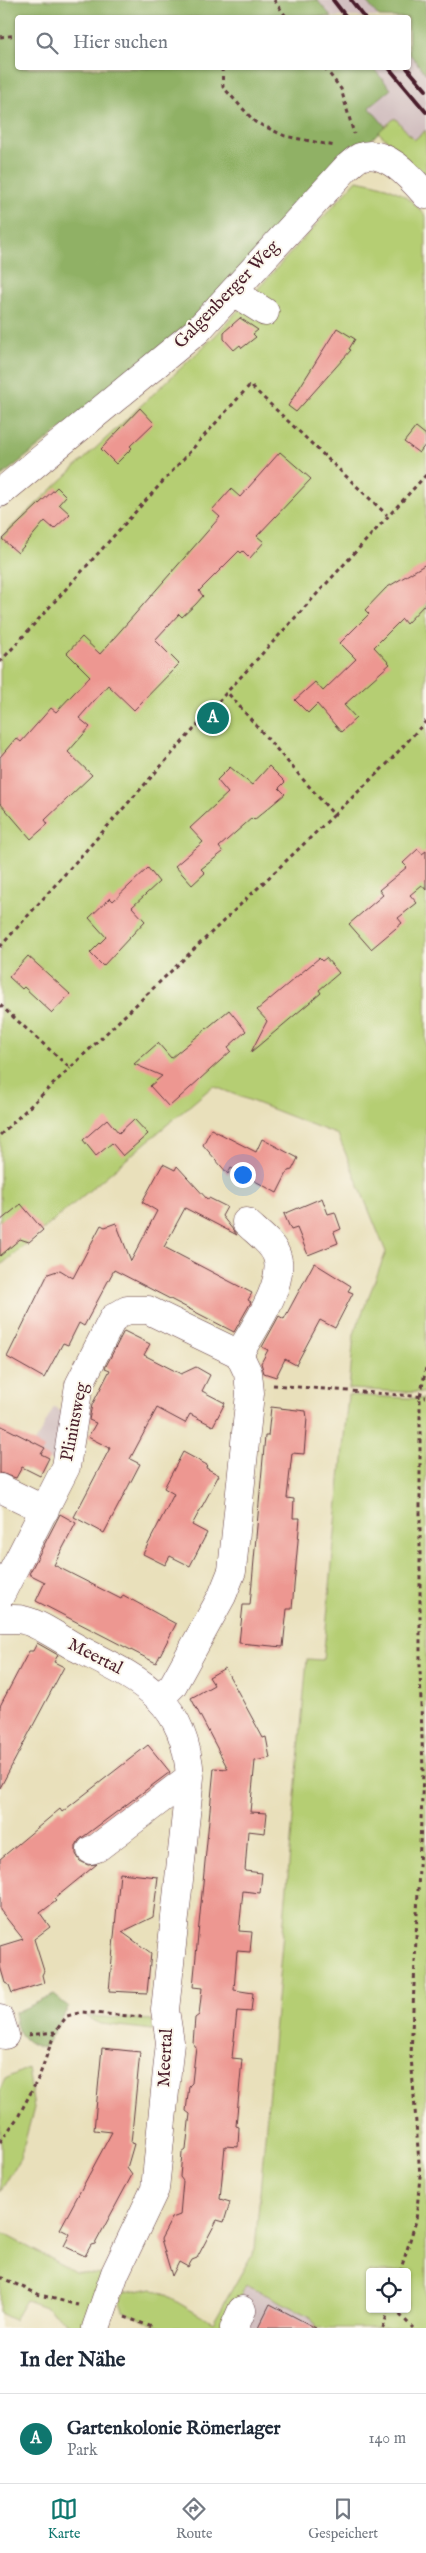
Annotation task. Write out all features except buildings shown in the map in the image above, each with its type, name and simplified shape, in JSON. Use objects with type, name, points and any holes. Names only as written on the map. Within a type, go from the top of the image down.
[{"type":"street","points":[[361,157],[373,156],[401,167],[426,195]]},
{"type":"street","name":"Galgenberger Weg","points":[[0,493],[198,330],[347,167],[361,157]]},
{"type":"street","points":[[232,292],[265,312]]},
{"type":"street","points":[[160,1698],[173,1685],[222,1596],[232,1571],[250,1383],[240,1354],[274,1290],[279,1272],[275,1252],[246,1222]]},
{"type":"street","name":"Pliniusweg","points":[[2,1618],[45,1510],[66,1467],[79,1386],[113,1318],[127,1310],[148,1310],[240,1354]]},
{"type":"street","points":[[0,1488],[45,1510]]},
{"type":"street","name":"Meertal","points":[[2,1618],[24,1620],[140,1680],[160,1698],[181,1733],[189,1763],[190,1777],[165,2010],[168,2019],[170,2042],[155,2189],[115,2273],[99,2320]]},
{"type":"street","points":[[91,1850],[98,1848],[190,1777]]},
{"type":"path","points":[[274,0],[285,15]]},
{"type":"path","points":[[0,37],[15,34]]},
{"type":"path","points":[[222,70],[223,87],[255,122],[285,136],[330,144],[361,157]]},
{"type":"path","points":[[326,70],[341,89],[361,157]]},
{"type":"path","points":[[0,662],[250,385],[388,515]]},
{"type":"path","points":[[0,947],[227,692],[426,475]]},
{"type":"path","points":[[227,692],[334,815]]},
{"type":"path","points":[[0,1135],[387,764],[426,721]]},
{"type":"path","points":[[0,1005],[70,1068]]},
{"type":"path","points":[[401,2268],[416,2221],[420,2176],[412,2056],[423,1774],[420,1668],[420,1397],[426,1368]]},
{"type":"path","points":[[250,1383],[426,1397]]},
{"type":"path","points":[[0,2142],[18,2117],[38,2077],[55,2032],[67,2016],[82,2012],[168,2019]]},
{"type":"path","points":[[0,2277],[99,2320],[147,2324],[155,2328]]},
{"type":"path","points":[[383,2328],[388,2313]]},
{"type":"path","points":[[398,2313],[413,2328]]},
{"type":"shaded area","points":[[317,0],[365,0],[377,15],[330,15]]},
{"type":"shaded area","points":[[411,55],[426,74],[426,130],[414,140],[395,118],[385,126],[369,107],[391,89],[375,70],[411,70]]},
{"type":"shaded area","points":[[54,1407],[62,1412],[59,1463],[49,1459],[40,1476],[22,1467]]},
{"type":"shaded area","points":[[245,2285],[310,2316],[315,2326],[314,2328],[223,2328]]},
{"type":"green space","points":[[0,0],[317,0],[330,15],[15,15],[15,70],[375,70],[391,89],[369,107],[385,126],[152,358],[0,477]]},
{"type":"green space","points":[[365,0],[426,0],[426,74],[411,55],[411,15],[377,15]]},
{"type":"green space","points":[[395,118],[414,140],[426,130],[426,176],[378,132]]},
{"type":"green space","points":[[357,180],[387,187],[403,195],[426,216],[426,1393],[349,1389],[354,1334],[386,1252],[338,1135],[213,1086],[0,1266],[0,538],[215,336]]},
{"type":"green space","points":[[348,1395],[426,1399],[426,2328],[314,2328],[315,2325],[310,2316],[246,2285],[223,2328],[161,2328],[123,2311],[120,2302],[124,2293],[153,2288],[213,2323],[255,2249],[307,1659],[323,1660]]},
{"type":"green space","points":[[54,1995],[69,2007],[44,2048],[31,2044],[19,2031],[14,2013]]},
{"type":"green space","points":[[85,2016],[152,2020],[153,2030],[101,2024]]},
{"type":"green space","points":[[28,2068],[34,2108],[20,2159],[0,2192],[0,2089],[5,2079]]},
{"type":"green space","points":[[0,2232],[75,2272],[102,2275],[87,2328],[74,2328],[48,2308],[26,2300],[14,2320],[0,2313]]},
{"type":"railway","points":[[333,0],[345,15]]},
{"type":"railway","points":[[351,0],[363,15]]},
{"type":"railway","points":[[391,70],[426,112]]},
{"type":"railway","points":[[409,70],[426,90]]},
{"type":"place","name":"Gartenkolonie Römerlager","points":[[213,718]]}]
